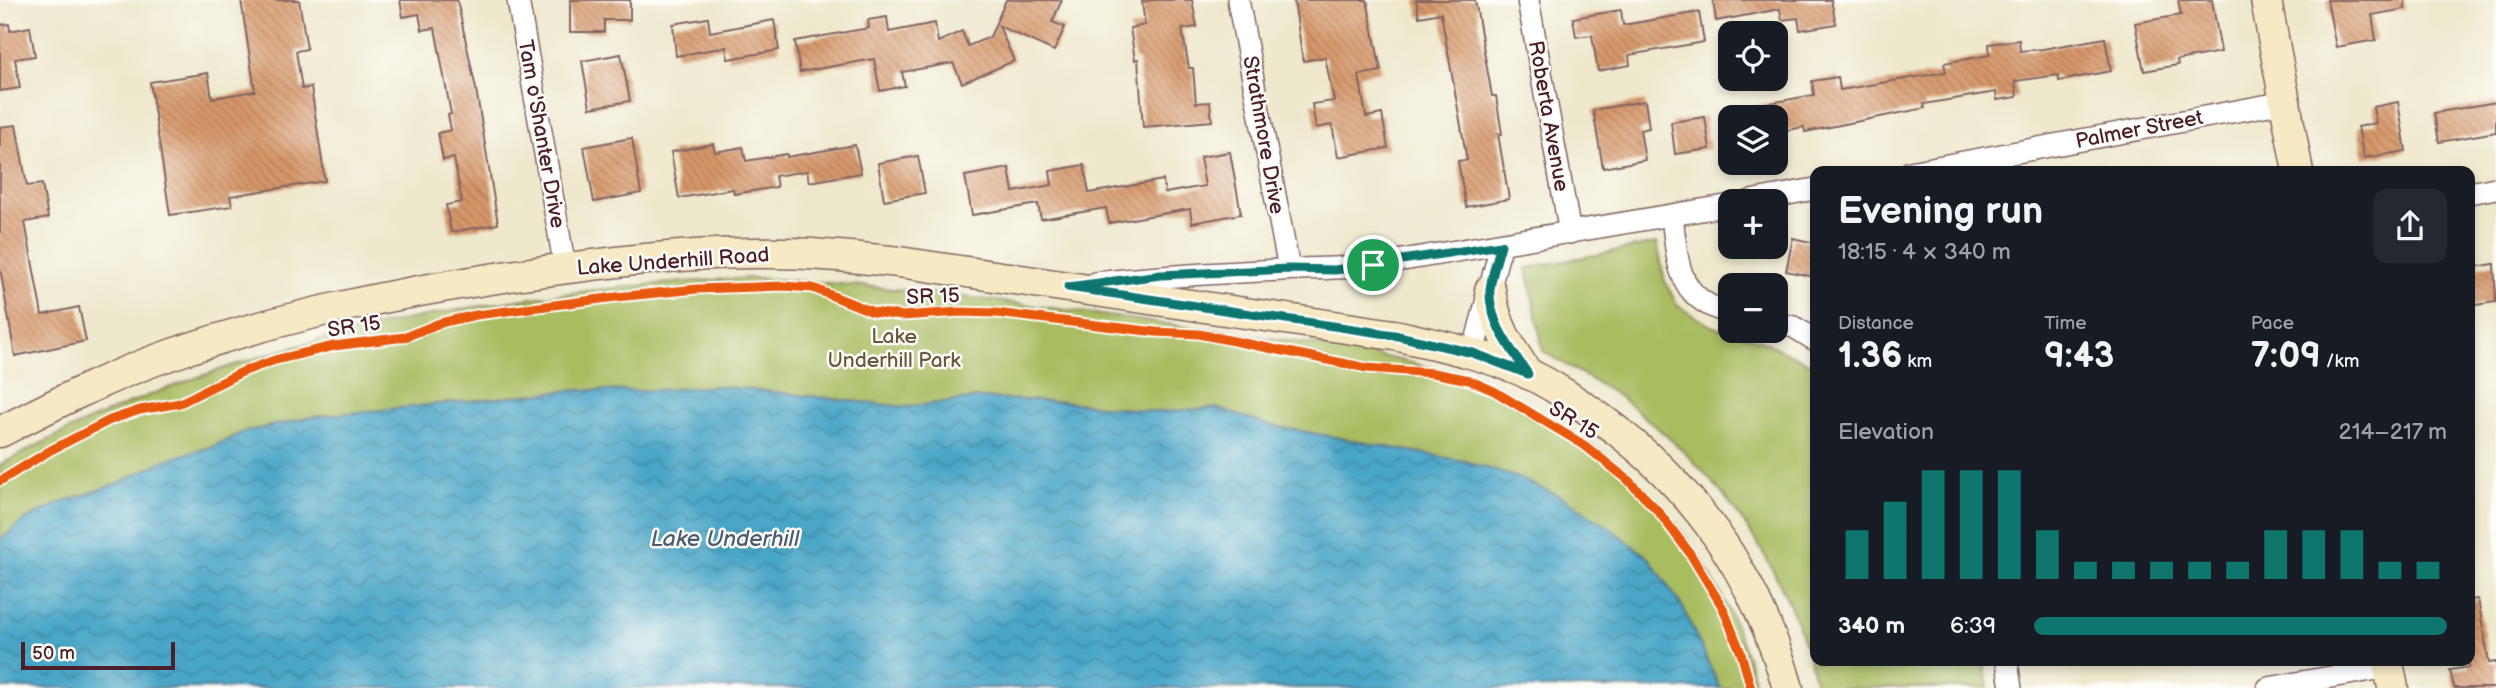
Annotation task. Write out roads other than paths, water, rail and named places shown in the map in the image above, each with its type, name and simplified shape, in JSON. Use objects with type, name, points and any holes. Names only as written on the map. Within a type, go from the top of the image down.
[{"type":"main road","points":[[2266,0],[2297,166]]},
{"type":"main road","name":"Lake Underhill Road","points":[[0,432],[98,384],[161,358],[271,322],[392,294],[565,268],[711,254],[807,254],[899,262],[1394,335],[1473,353],[1528,374],[1560,391],[1625,436],[1676,482],[1718,537],[1751,590],[1765,621],[1788,688]]},
{"type":"main road","points":[[1490,290],[1494,314],[1504,339],[1528,374]]},
{"type":"street","name":"Tam o'Shanter Drive","points":[[518,0],[565,268]]},
{"type":"street","name":"Strathmore Drive","points":[[1238,0],[1289,269]]},
{"type":"street","name":"Roberta Avenue","points":[[1528,0],[1570,233]]},
{"type":"street","name":"Palmer Street","points":[[1942,166],[2285,102]]},
{"type":"street","points":[[2475,192],[2496,188]]},
{"type":"street","points":[[1788,194],[1810,190]]},
{"type":"street","points":[[1068,287],[1161,275],[1289,269],[1335,270],[1718,207]]},
{"type":"street","points":[[1672,216],[1680,274],[1691,293],[1718,310]]},
{"type":"street","points":[[1473,353],[1501,245]]},
{"type":"street","points":[[1788,326],[1810,337]]},
{"type":"street","points":[[2008,666],[2011,688]]},
{"type":"street","points":[[2268,688],[2390,672]]},
{"type":"water","name":"Lake Underhill","points":[[720,386],[905,407],[980,398],[1066,402],[1156,412],[1216,408],[1269,425],[1464,461],[1515,477],[1562,497],[1609,527],[1649,558],[1683,608],[1720,688],[0,688],[0,540],[23,521],[60,503],[119,483],[165,460],[212,447],[244,432],[312,417],[574,390],[641,391]]},
{"type":"park label","name":"Lake Underhill Park","points":[[894,348]]}]
